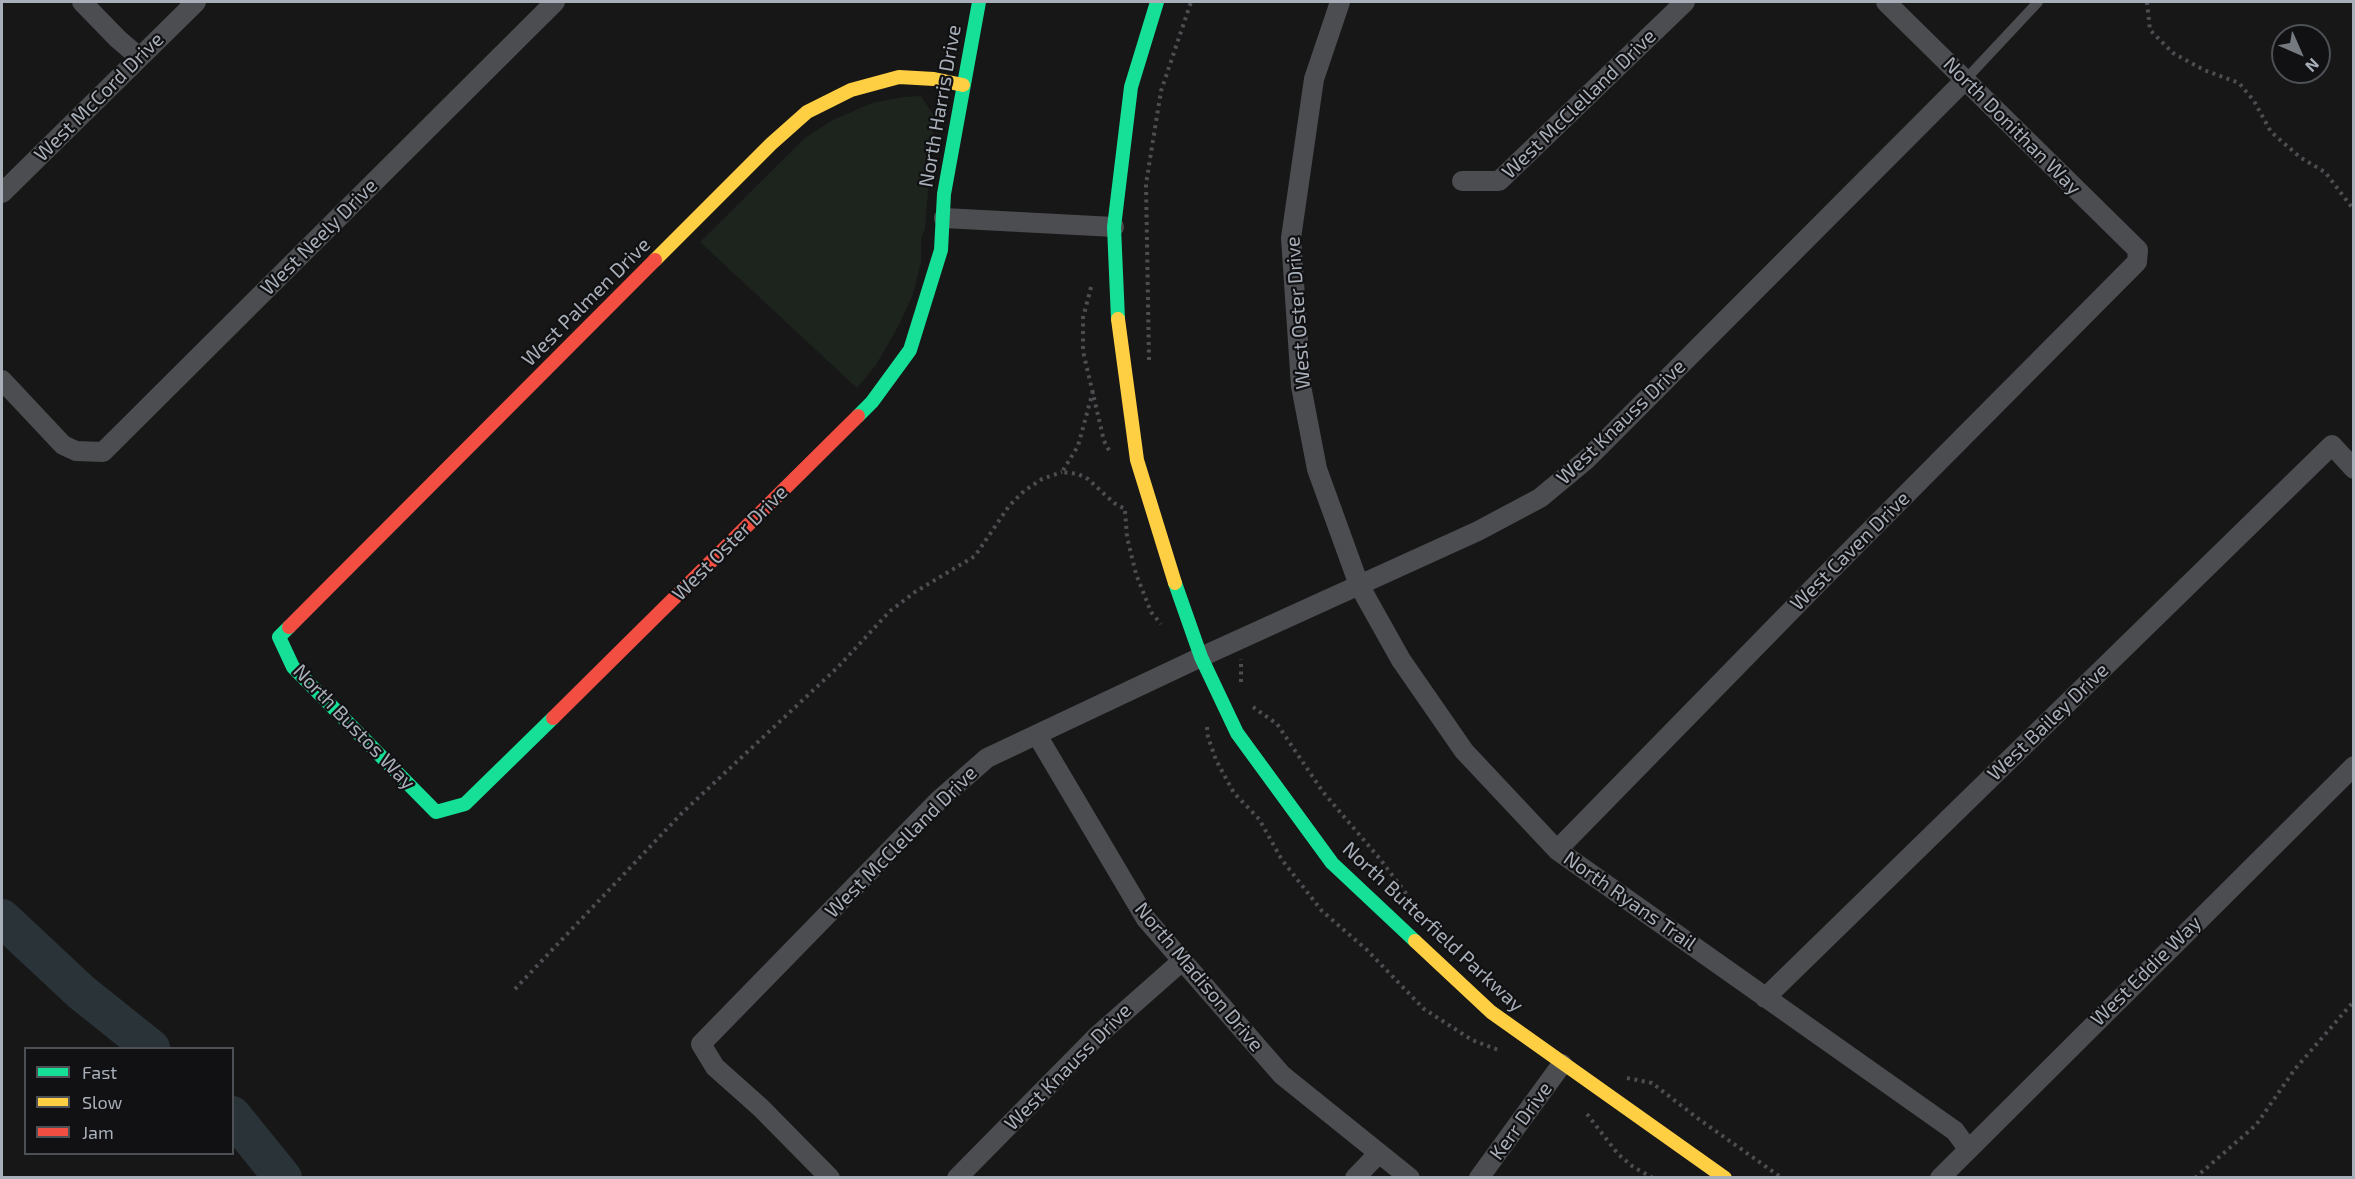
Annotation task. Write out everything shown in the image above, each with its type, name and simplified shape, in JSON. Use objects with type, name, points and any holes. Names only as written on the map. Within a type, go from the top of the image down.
[{"type":"street","points":[[82,2],[139,57]]},
{"type":"street","name":"West McCord Drive","points":[[2,193],[196,2]]},
{"type":"street","name":"West Neely Drive","points":[[2,380],[63,445],[76,452],[103,452],[555,2]]},
{"type":"street","name":"North Harris Drive","points":[[944,218],[944,194],[979,2]]},
{"type":"street","name":"North Butterfield Parkway","points":[[1156,2],[1131,87],[1114,228],[1119,337],[1137,460],[1201,657],[1237,733],[1332,863],[1491,1012],[1725,1178]]},
{"type":"street","name":"West Oster Drive","points":[[1340,2],[1314,79],[1291,238],[1301,386],[1317,469],[1359,585]]},
{"type":"street","name":"West McClelland Drive","points":[[1462,182],[1499,181],[1685,2]]},
{"type":"street","name":"North Donithan Way","points":[[1886,2],[2138,250]]},
{"type":"street","name":"West Palmen Drive","points":[[279,638],[771,144],[807,112],[851,90],[899,77],[934,79],[963,85]]},
{"type":"street","name":"West Knauss Drive","points":[[1201,657],[1478,531],[1540,498],[1587,459],[1965,80]]},
{"type":"street","points":[[944,218],[1114,228]]},
{"type":"street","name":"West Oster Drive","points":[[436,812],[465,804],[872,402],[910,350],[942,250],[944,218]]},
{"type":"street","name":"West Caven Drive","points":[[1557,850],[2137,262],[2138,250]]},
{"type":"street","name":"West Bailey Drive","points":[[1765,998],[2332,445],[2354,469]]},
{"type":"street","name":"North Ryans Trail","points":[[1359,585],[1401,660],[1464,751],[1557,850],[1955,1131],[1968,1149]]},
{"type":"street","name":"North Bustos Way","points":[[279,638],[293,667],[436,812]]},
{"type":"street","name":"West McClelland Drive","points":[[830,1178],[715,1067],[701,1044],[939,800],[987,758],[1201,657]]},
{"type":"street","name":"North Madison Drive","points":[[1037,735],[1146,920],[1282,1075],[1410,1178]]},
{"type":"street","name":"West Eddie Way","points":[[1940,1178],[2354,766]]},
{"type":"street","name":"West Knauss Drive","points":[[957,1178],[1097,1036],[1182,961]]},
{"type":"street","name":"Kerr Drive","points":[[1479,1178],[1562,1064]]},
{"type":"street","points":[[1355,1178],[1379,1153]]},
{"type":"lane","points":[[1965,80],[2038,2]]},
{"type":"path","points":[[1149,360],[1146,184],[1161,91],[1191,2]]},
{"type":"path","points":[[2147,2],[2150,30],[2173,53],[2204,70],[2239,83],[2254,101],[2271,132],[2301,158],[2325,172],[2354,210]]},
{"type":"path","points":[[1062,472],[1078,446],[1093,390]]},
{"type":"path","points":[[515,989],[682,813],[838,667],[890,611],[915,592],[975,556],[1009,506],[1024,491],[1042,479],[1062,472],[1077,474],[1088,479],[1114,503],[1125,509]]},
{"type":"path","points":[[1241,685],[1244,637]]},
{"type":"path","points":[[1249,701],[1254,709],[1277,724],[1323,792],[1380,859],[1415,906]]},
{"type":"path","points":[[1207,720],[1208,737],[1234,793],[1259,819],[1282,860],[1322,911],[1367,950],[1424,1009],[1472,1040],[1501,1051]]},
{"type":"path","points":[[2195,1178],[2256,1125],[2295,1069],[2354,1001]]},
{"type":"path","points":[[1617,1075],[1652,1083],[1782,1178]]},
{"type":"path","points":[[1587,1114],[1618,1154],[1632,1166],[1653,1178]]},
{"type":"shaded area","points":[[921,96],[934,116],[925,229],[921,238],[921,262],[913,294],[899,325],[876,365],[857,388],[700,242],[806,137],[833,120],[872,103]]},
{"type":"waterway","points":[[2,918],[81,992],[150,1047]]},
{"type":"waterway","points":[[234,1117],[283,1178]]},
{"type":"traffic: fast","points":[[858,416],[872,402],[910,350],[941,250],[944,194],[979,2]]},
{"type":"traffic: fast","points":[[1118,319],[1114,227],[1131,87],[1157,2]]},
{"type":"traffic: fast","points":[[1175,583],[1201,657],[1237,733],[1332,863],[1415,941]]},
{"type":"traffic: fast","points":[[289,627],[279,637],[293,667],[436,812],[465,804],[553,718]]},
{"type":"traffic: slow","points":[[655,260],[771,144],[807,112],[851,90],[899,77],[934,79],[963,85]]},
{"type":"traffic: slow","points":[[1118,319],[1137,460],[1175,583]]},
{"type":"traffic: slow","points":[[1415,941],[1491,1012],[1725,1178]]},
{"type":"traffic: jam","points":[[289,627],[655,260]]},
{"type":"traffic: jam","points":[[553,718],[858,416]]}]
